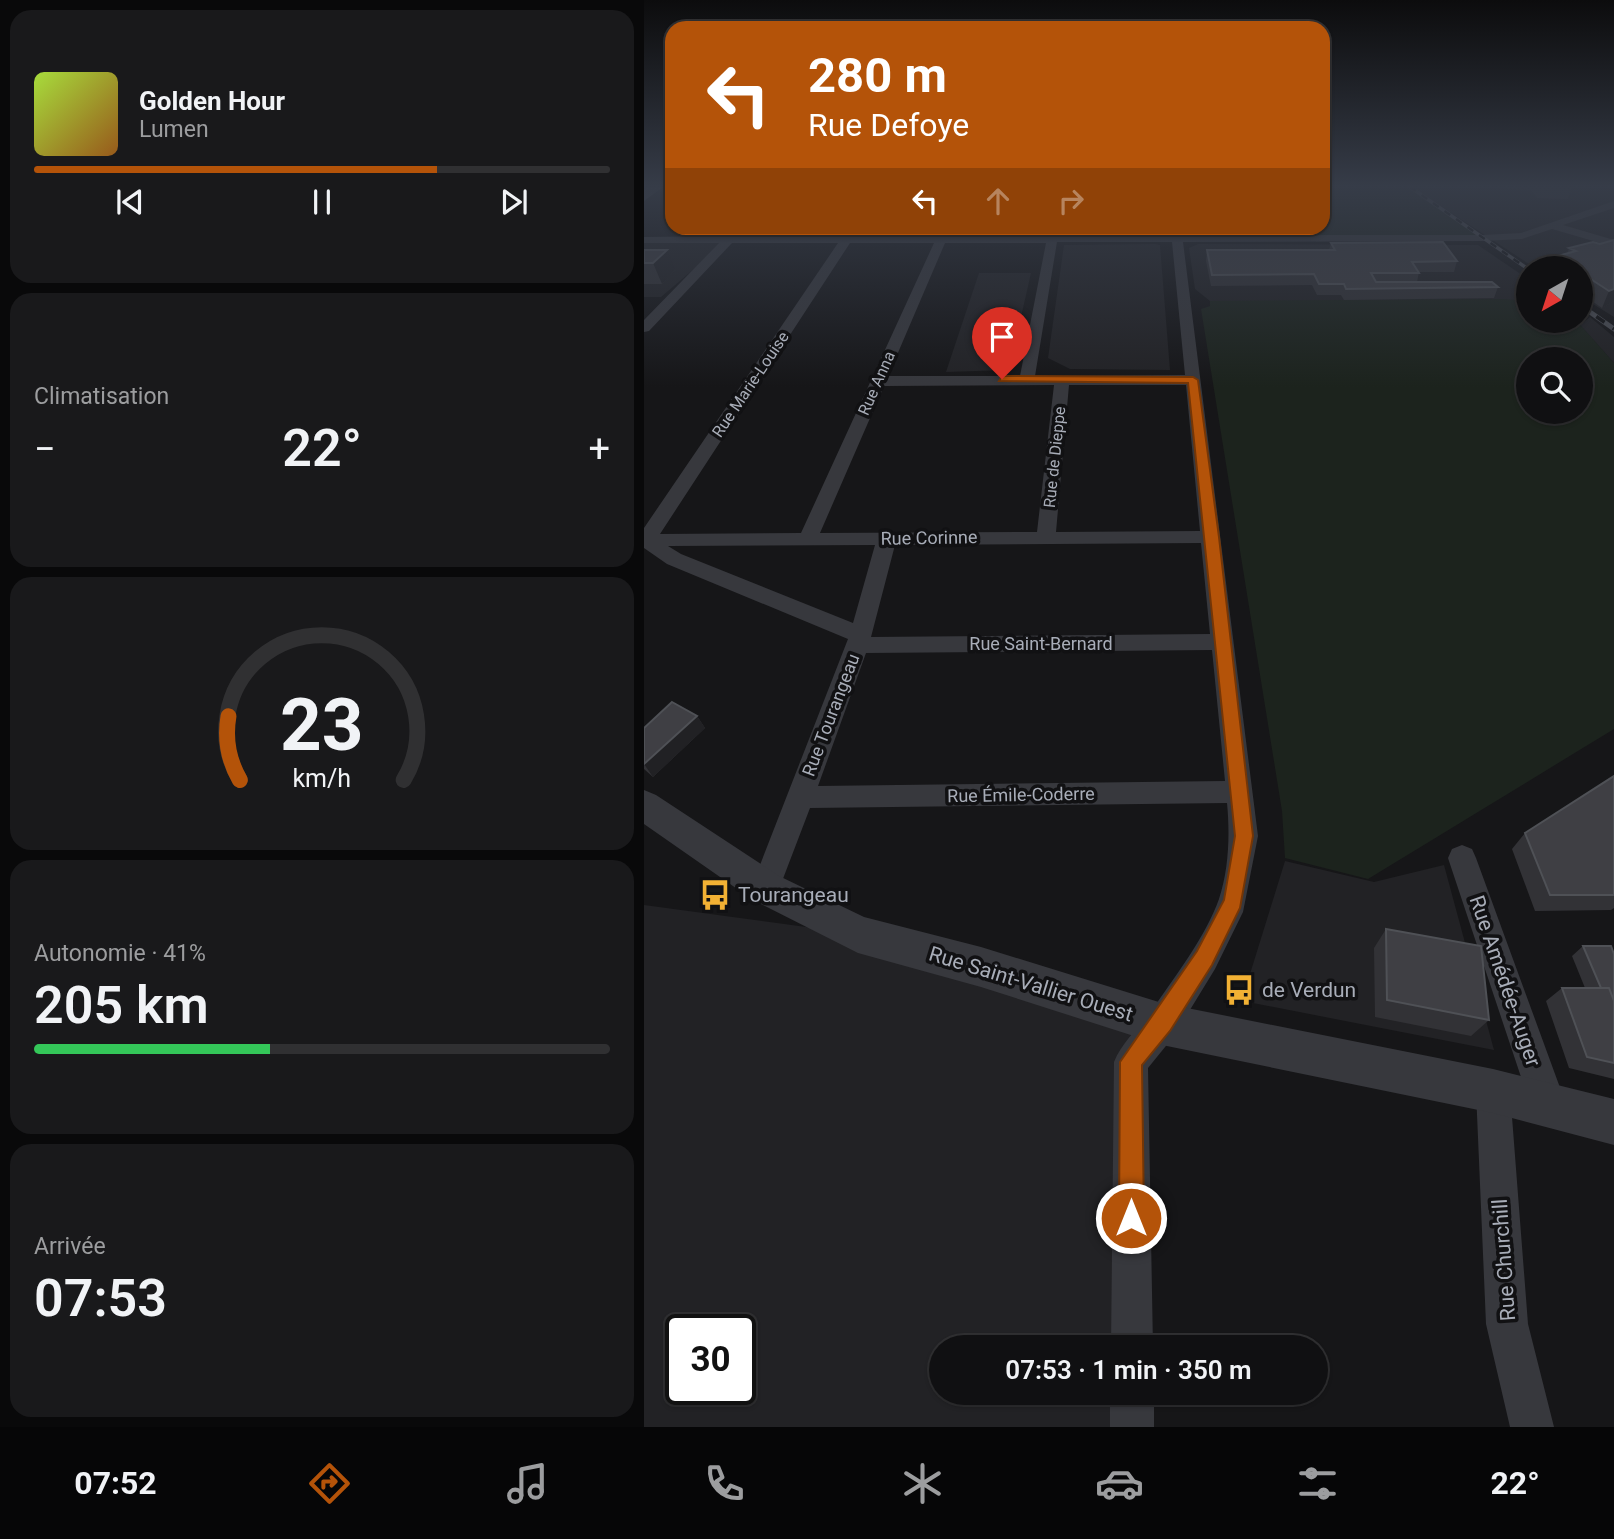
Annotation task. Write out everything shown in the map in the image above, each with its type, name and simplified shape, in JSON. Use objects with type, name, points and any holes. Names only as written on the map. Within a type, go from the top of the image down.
[{"type":"street","points":[[644,328],[715,254]]},
{"type":"street","name":"Rue Marie-Louise","points":[[645,540],[837,254]]},
{"type":"street","name":"Rue Anna","points":[[808,539],[934,254]]},
{"type":"street","points":[[1027,378],[1049,254]]},
{"type":"street","points":[[1132,1335],[1131,1062],[1162,1024],[1204,958],[1233,902],[1244,836],[1213,537],[1179,254]]},
{"type":"street","points":[[876,381],[1027,378],[1193,380]]},
{"type":"street","name":"Rue de Dieppe","points":[[1046,536],[1062,379]]},
{"type":"street","name":"Rue Corinne","points":[[645,540],[1213,537]]},
{"type":"street","name":"Rue Tourangeau","points":[[766,888],[859,640],[887,539]]},
{"type":"street","name":"Rue Saint-Bernard","points":[[645,540],[674,559],[859,640],[1224,642]]},
{"type":"street","name":"Rue Émile-Coderre","points":[[800,797],[1241,792]]},
{"type":"street","name":"Rue Saint-Vallier Ouest","points":[[644,804],[766,888],[858,934],[981,967],[1162,1024],[1493,1091],[1614,1122]]},
{"type":"street","name":"Rue Amédée-Auger","points":[[1462,858],[1548,1104]]},
{"type":"street","name":"Rue Churchill","points":[[1493,1091],[1507,1324],[1532,1427]]},
{"type":"street","points":[[1132,1405],[1132,1427]]},
{"type":"shaded area","points":[[644,254],[712,254],[661,297],[644,297]]},
{"type":"shaded area","points":[[1063,254],[1161,254],[1170,370],[1070,369],[1048,358]]},
{"type":"shaded area","points":[[1190,254],[1491,254],[1516,271],[1516,301],[1210,301],[1195,289]]},
{"type":"shaded area","points":[[1513,254],[1614,254],[1614,317],[1593,304],[1593,256],[1517,256]]},
{"type":"shaded area","points":[[979,273],[1031,273],[1009,370],[946,372]]},
{"type":"shaded area","points":[[1516,300],[1516,333],[1587,333],[1614,363],[1614,729],[1368,879],[1285,858],[1282,811],[1201,309],[1210,306],[1210,301]]},
{"type":"shaded area","points":[[1593,320],[1614,337],[1614,363],[1587,333],[1593,333]]},
{"type":"shaded area","points":[[1285,861],[1374,882],[1444,865],[1494,1050],[1253,1003],[1245,990]]},
{"type":"shaded area","points":[[644,905],[858,934],[1162,1024],[1131,1062],[1126,1335],[929,1335],[929,1405],[1125,1405],[1124,1427],[644,1427]]},
{"type":"building","points":[[644,254],[663,254],[653,263],[644,263]]},
{"type":"building","points":[[1208,254],[1452,254],[1457,261],[1412,262],[1419,273],[1371,273],[1376,282],[1492,282],[1498,287],[1346,289],[1344,284],[1319,284],[1314,274],[1212,275]]},
{"type":"building","points":[[1614,254],[1614,289],[1609,291],[1593,281],[1593,256],[1558,256]]},
{"type":"building","points":[[672,702],[697,716],[644,764],[644,728]]},
{"type":"building","points":[[1614,776],[1614,895],[1550,895],[1525,833]]},
{"type":"building","points":[[1386,929],[1481,946],[1489,1020],[1387,1000]]},
{"type":"building","points":[[1583,946],[1611,946],[1614,954],[1614,1001],[1609,988],[1601,988]]},
{"type":"building","points":[[1562,988],[1609,988],[1614,1001],[1614,1063],[1587,1057]]},
{"type":"railway","points":[[1506,254],[1516,261]]},
{"type":"railway","points":[[1593,314],[1614,329]]},
{"type":"place","name":"Tourangeau","points":[[715,895]]},
{"type":"place","name":"de Verdun","points":[[1239,990]]},
{"type":"route","points":[[1002,379],[1193,380],[1213,537],[1244,836],[1233,902],[1204,958],[1162,1024],[1131,1062],[1131,1218]]}]
